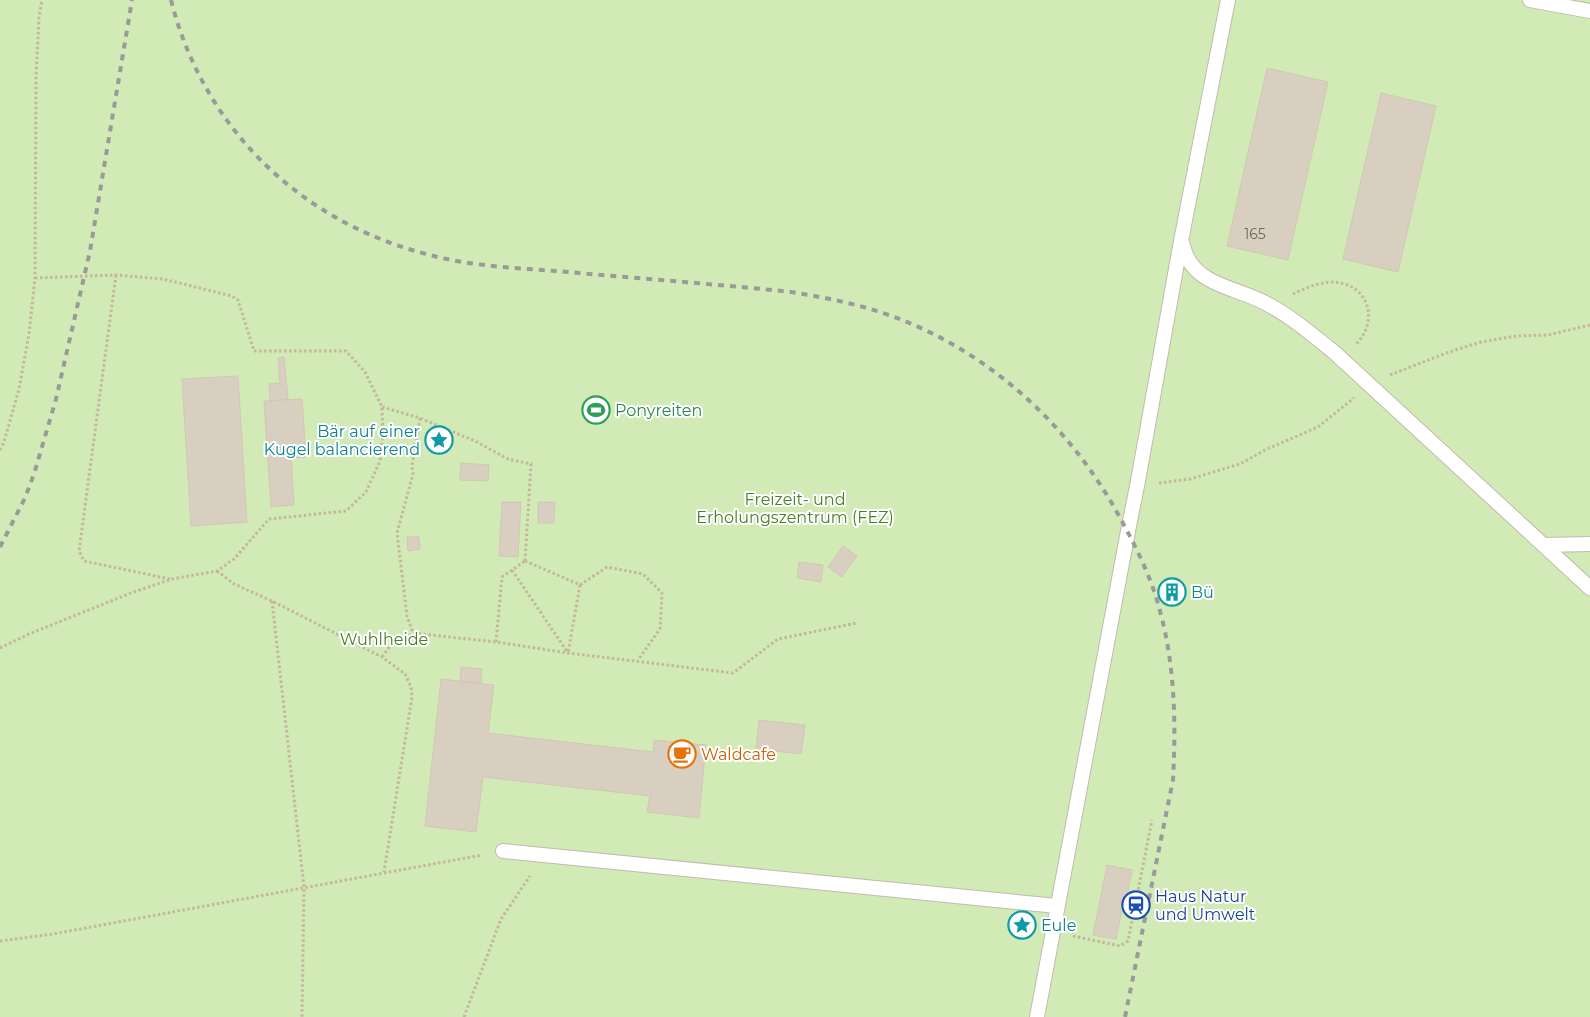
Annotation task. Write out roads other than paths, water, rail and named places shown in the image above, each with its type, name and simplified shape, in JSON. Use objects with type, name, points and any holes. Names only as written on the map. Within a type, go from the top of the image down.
[{"type":"lane","points":[[1037,1017],[1228,0]]},
{"type":"lane","points":[[1530,0],[1590,11]]},
{"type":"lane","points":[[1182,241],[1187,258],[1198,271],[1213,281],[1268,304],[1302,326],[1335,353],[1590,588]]},
{"type":"lane","points":[[1544,545],[1590,544]]},
{"type":"lane","points":[[503,851],[1058,906]]},
{"type":"railway","points":[[0,547],[25,498],[56,399],[90,251],[132,0]]},
{"type":"railway","points":[[171,0],[186,46],[206,89],[232,127],[263,162],[298,193],[337,218],[380,239],[426,254],[461,262],[791,292],[860,306],[920,328],[955,346],[988,367],[1048,419],[1097,480],[1118,514],[1152,585],[1169,653],[1174,716],[1173,780],[1125,1017]]},
{"type":"place","name":"Ponyreiten","points":[[596,410]]},
{"type":"place","name":"Bär auf einer Kugel balancierend","points":[[439,440]]},
{"type":"place","name":"Bü","points":[[1172,592]]},
{"type":"place","name":"Waldcafe","points":[[682,754]]},
{"type":"place","name":"Haus Natur und Umwelt","points":[[1136,905]]},
{"type":"place","name":"Eule","points":[[1022,925]]},
{"type":"park label","name":"Freizeit- und Erholungszentrum (FEZ)","points":[[795,508]]},
{"type":"park label","name":"Wuhlheide","points":[[384,639]]}]
